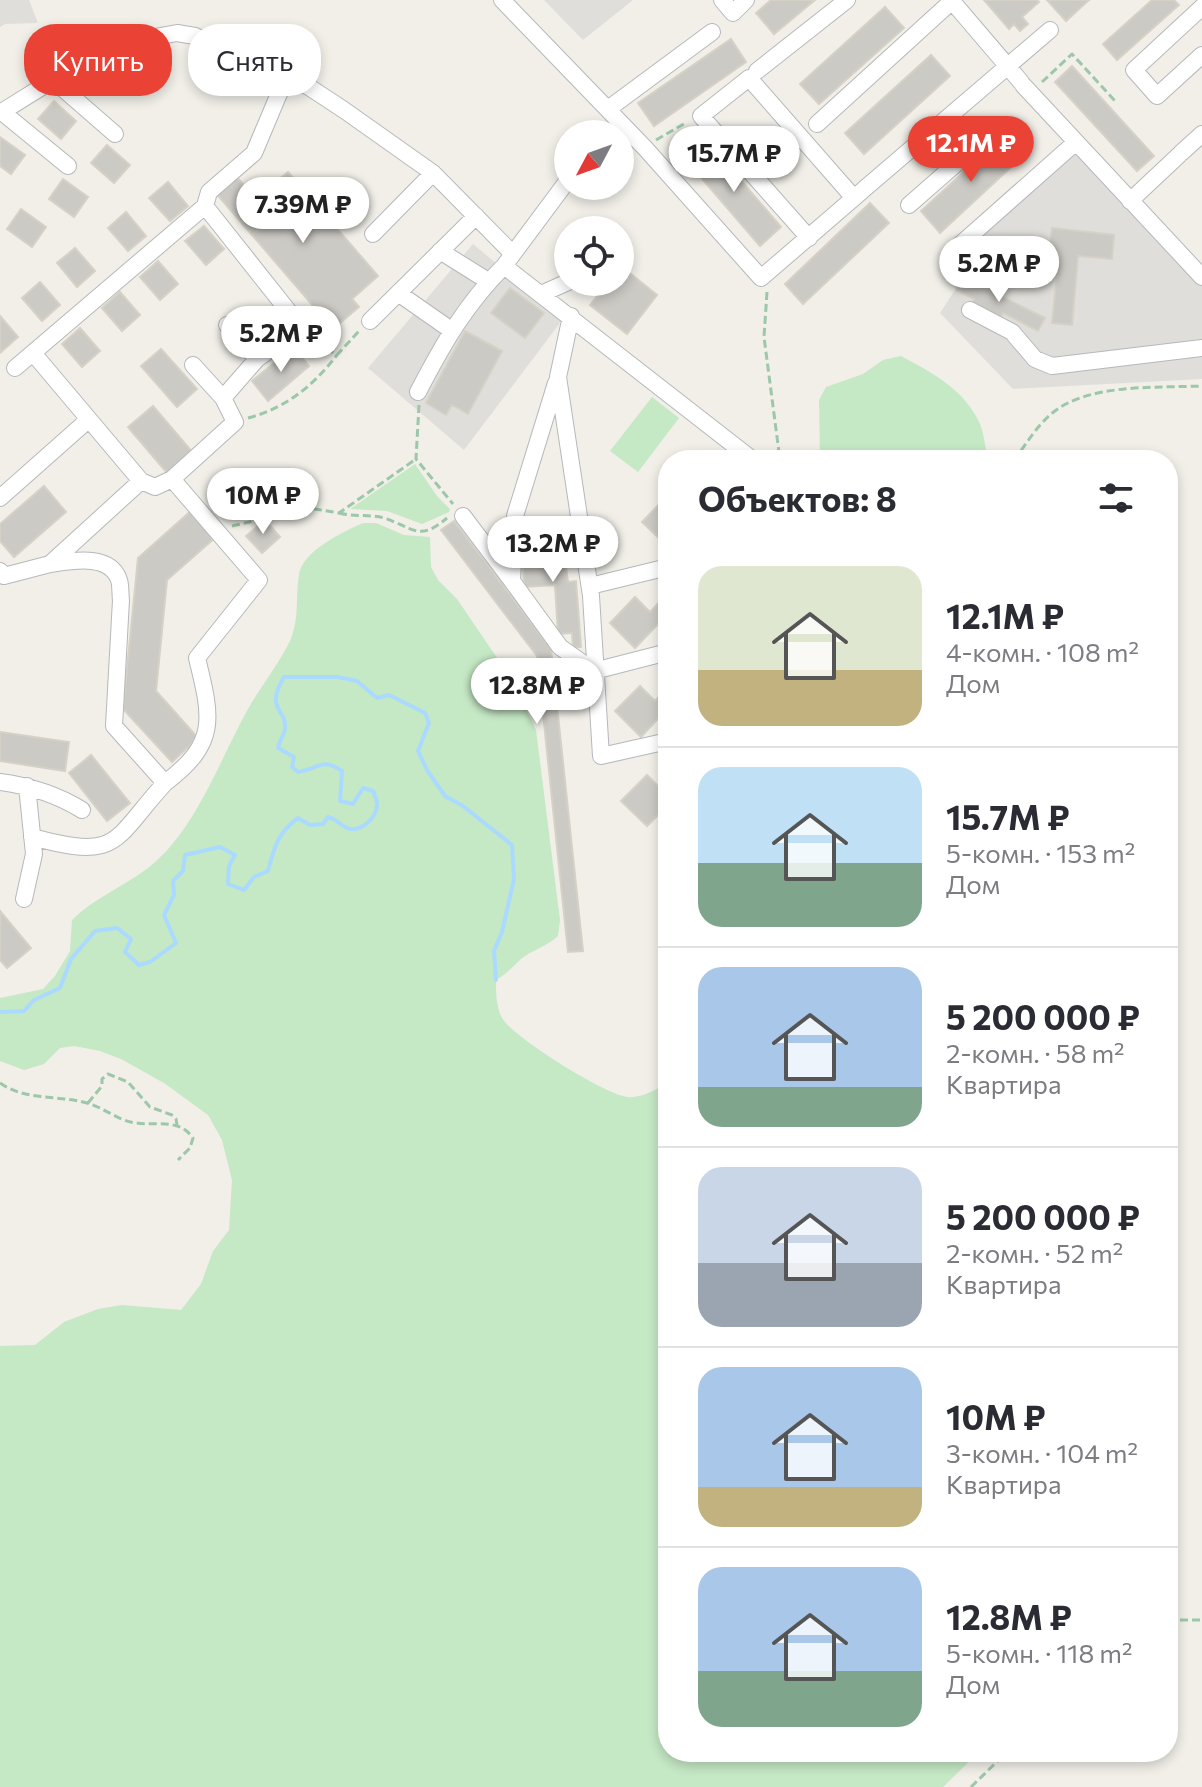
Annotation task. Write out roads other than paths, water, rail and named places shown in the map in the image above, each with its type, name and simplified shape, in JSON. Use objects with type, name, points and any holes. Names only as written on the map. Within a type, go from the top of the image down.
[{"type":"street","points":[[502,0],[608,109],[613,120]]},
{"type":"street","points":[[722,0],[733,13],[746,0]]},
{"type":"street","points":[[809,238],[701,116],[847,0]]},
{"type":"street","points":[[817,124],[951,0],[1025,87],[1202,277]]},
{"type":"street","points":[[1201,12],[1134,70],[1157,96],[1202,55]]},
{"type":"street","points":[[634,140],[645,148],[761,278],[1050,30]]},
{"type":"street","points":[[608,109],[712,32]]},
{"type":"street","points":[[753,74],[860,193]]},
{"type":"street","points":[[321,95],[433,173],[476,216],[508,260],[541,294],[740,450]]},
{"type":"street","points":[[27,96],[1,112],[68,166]]},
{"type":"street","points":[[71,96],[115,134]]},
{"type":"street","points":[[15,368],[205,206],[209,192],[254,153],[278,96]]},
{"type":"street","points":[[933,131],[960,161]]},
{"type":"street","points":[[909,205],[990,134]]},
{"type":"street","points":[[1130,201],[1202,134]]},
{"type":"street","points":[[953,251],[1076,142]]},
{"type":"street","points":[[373,234],[433,173]]},
{"type":"street","points":[[418,392],[451,330],[554,199]]},
{"type":"street","points":[[205,206],[297,322]]},
{"type":"street","points":[[370,321],[476,216]]},
{"type":"street","points":[[440,251],[488,281]]},
{"type":"street","points":[[541,294],[554,288]]},
{"type":"street","points":[[398,293],[451,330]]},
{"type":"street","points":[[970,310],[1012,332],[1035,359],[1052,366],[1202,348]]},
{"type":"street","points":[[512,581],[515,516],[558,377],[571,316]]},
{"type":"street","points":[[227,325],[257,359]]},
{"type":"street","points":[[223,398],[257,359],[276,345]]},
{"type":"street","points":[[33,353],[141,481],[155,487],[172,479],[235,422],[223,398],[193,365]]},
{"type":"street","points":[[558,377],[590,586],[601,756],[658,743]]},
{"type":"street","points":[[0,498],[88,420]]},
{"type":"street","points":[[32,837],[65,846],[109,845],[126,832],[165,783],[185,767],[202,746],[209,731],[197,658],[259,580],[172,479]]},
{"type":"street","points":[[50,564],[141,481]]},
{"type":"street","points":[[463,516],[560,647],[594,671],[658,655]]},
{"type":"street","points":[[1,578],[50,564],[95,561],[110,567],[119,579],[121,600],[114,726],[165,783]]},
{"type":"street","points":[[590,586],[658,569]]},
{"type":"street","points":[[0,782],[27,786],[64,799],[82,810]]},
{"type":"street","points":[[24,899],[34,854],[27,786]]},
{"type":"waterway","points":[[0,1012],[24,1011],[34,1000],[60,988],[71,959],[95,931],[117,928],[131,939],[125,952],[139,965],[150,962],[176,943],[164,915],[174,895],[173,881],[183,871],[185,855],[220,847],[235,855],[229,866],[228,884],[244,890],[254,877],[268,871],[278,841],[298,818],[310,825],[323,824],[328,817],[350,829],[367,824],[376,809],[373,791],[363,788],[353,804],[340,801],[342,771],[324,764],[298,772],[292,767],[294,757],[278,748],[285,722],[276,697],[284,677],[338,677],[357,681],[377,698],[389,695],[425,713],[429,723],[418,751],[427,770],[445,796],[463,806],[512,845],[514,879],[502,932],[494,951],[496,980]]}]
